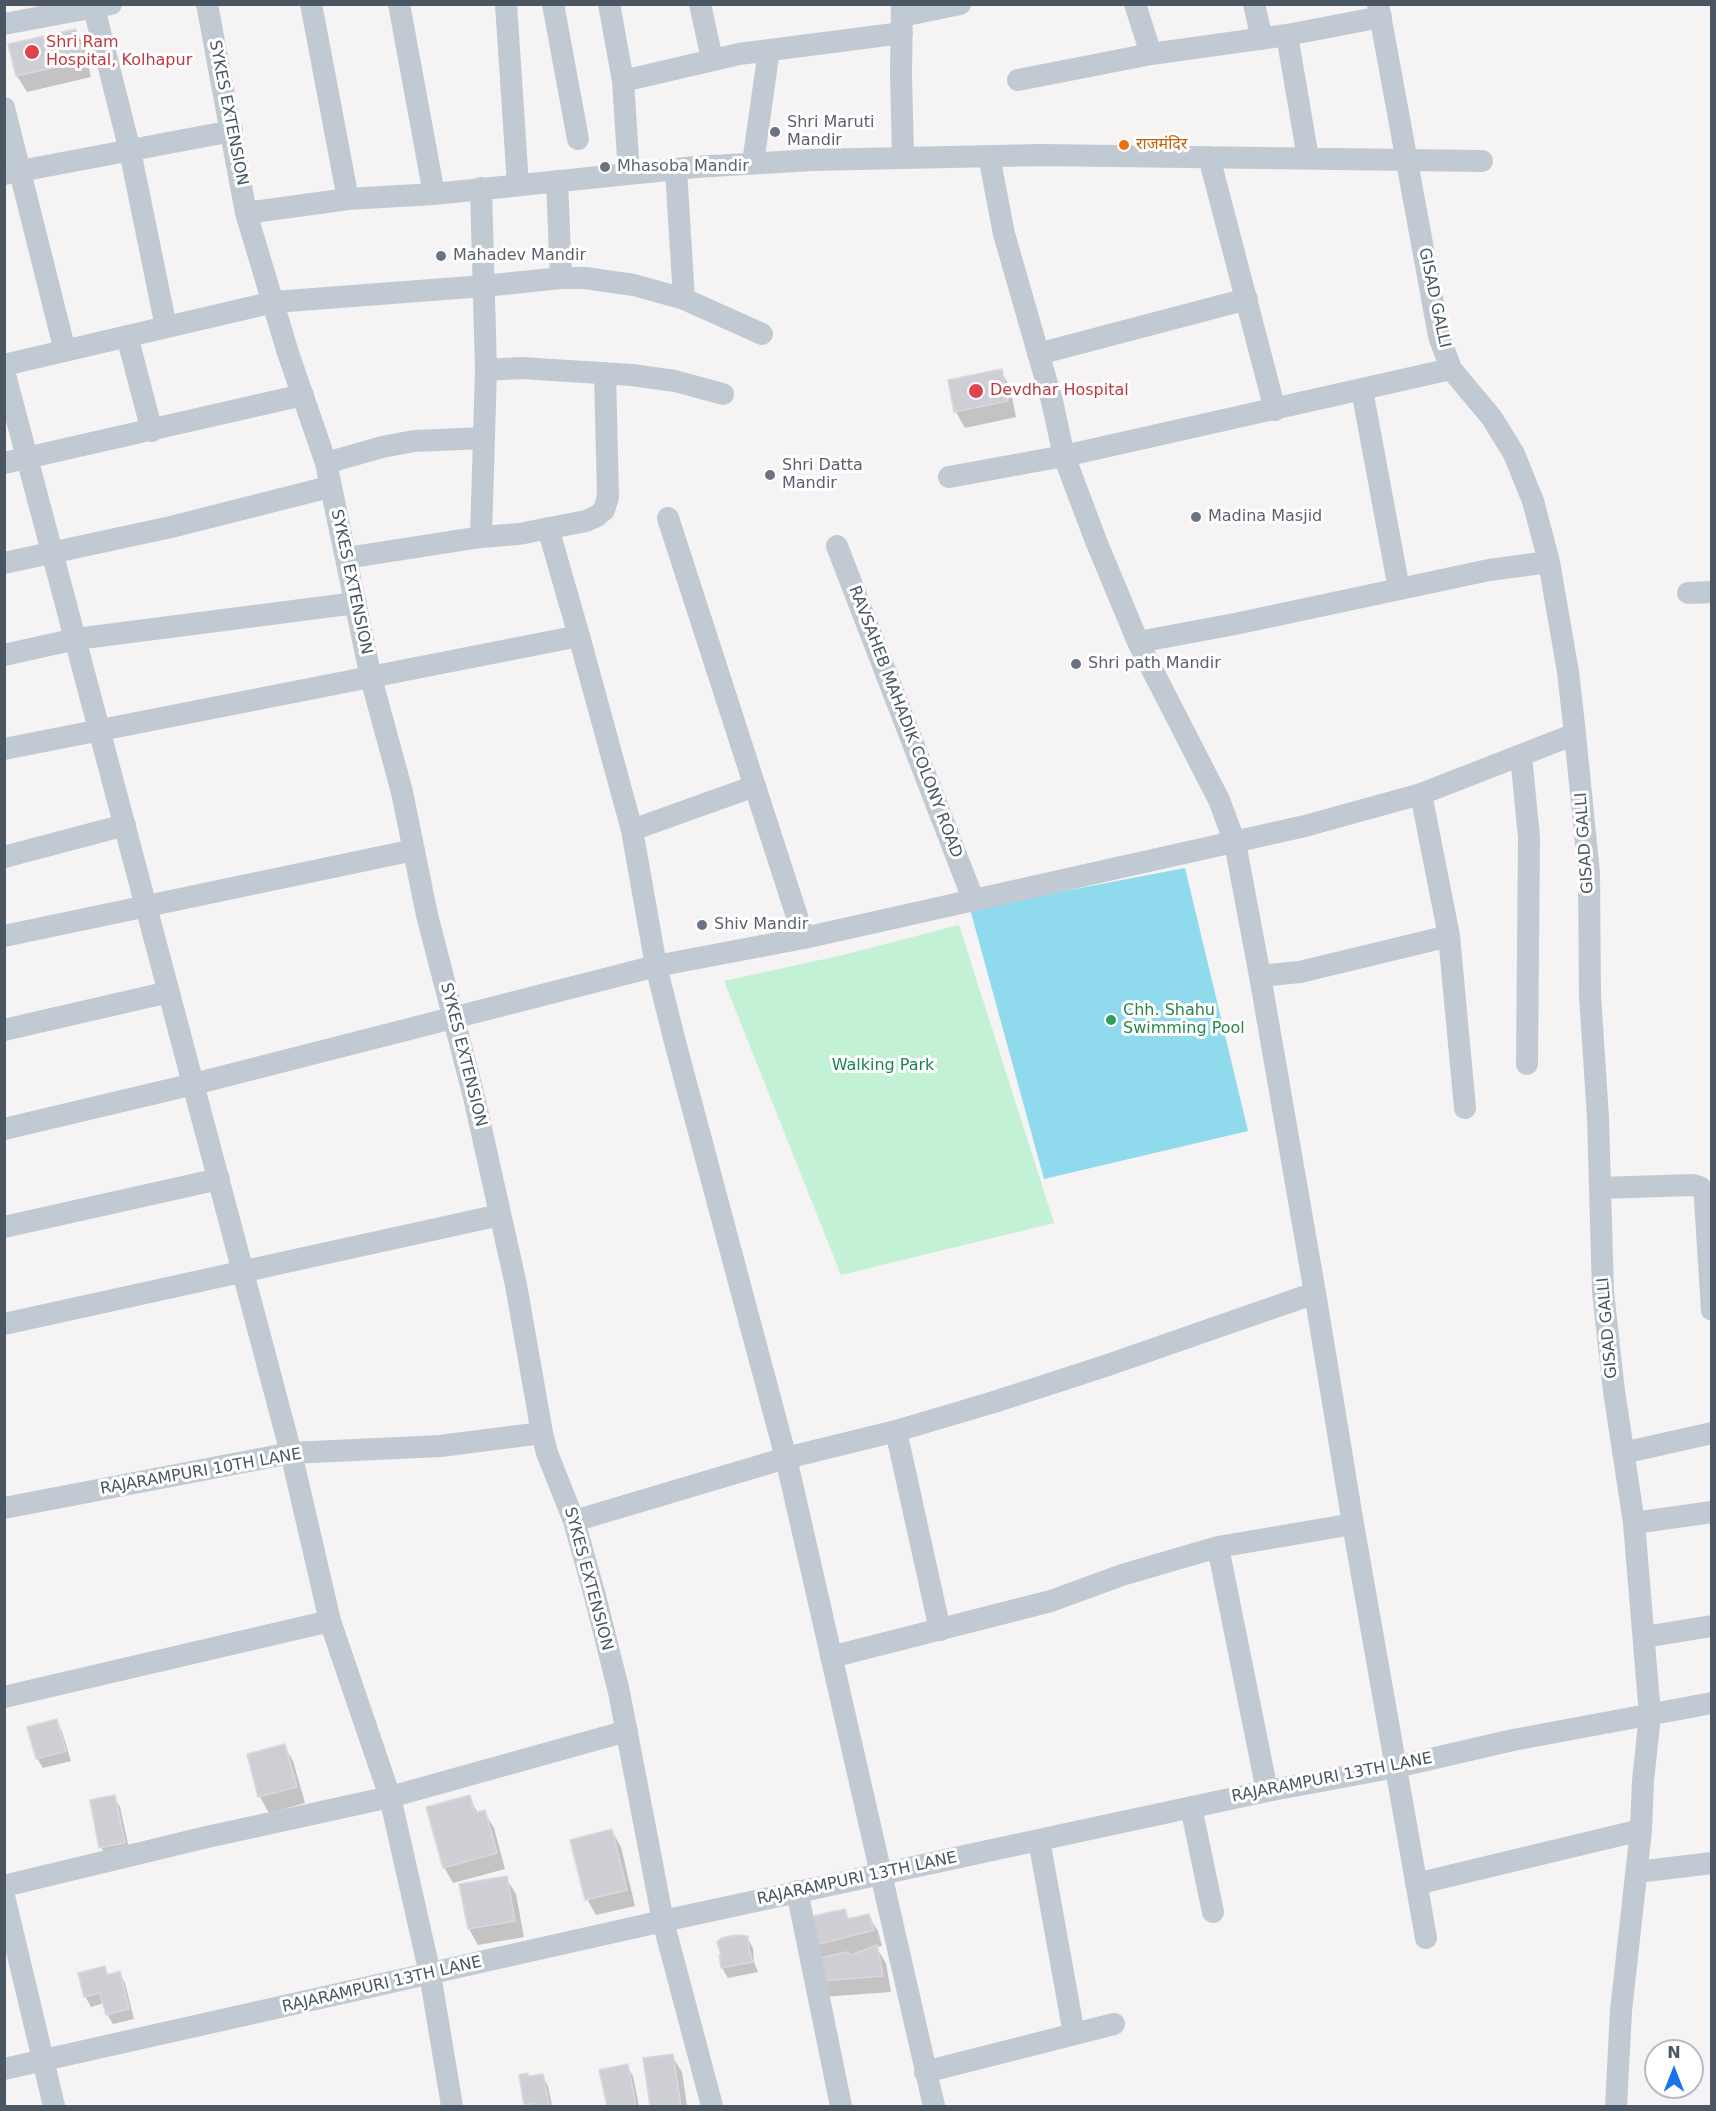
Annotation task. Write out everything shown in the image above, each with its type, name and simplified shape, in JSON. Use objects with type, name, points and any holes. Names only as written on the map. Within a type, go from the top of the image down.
[{"type":"street","name":"SYKES EXTENSION","points":[[207,4],[246,213],[326,463],[329,487],[371,678],[402,792],[427,915],[474,1097],[520,1307],[542,1433],[547,1453],[574,1521],[595,1596],[627,1731],[663,1921],[712,2106]]},
{"type":"street","points":[[311,4],[348,199]]},
{"type":"street","points":[[399,4],[434,194]]},
{"type":"street","points":[[506,4],[519,185]]},
{"type":"street","points":[[553,4],[578,139]]},
{"type":"street","points":[[609,4],[622,81],[629,174]]},
{"type":"street","points":[[700,4],[712,59]]},
{"type":"street","points":[[622,81],[712,59],[769,50],[960,4]]},
{"type":"street","points":[[1135,4],[1151,54]]},
{"type":"street","points":[[1254,4],[1262,39]]},
{"type":"street","points":[[4,24],[102,6],[166,327]]},
{"type":"street","points":[[1018,80],[1151,54],[1287,36],[1379,11]]},
{"type":"street","name":"GISAD GALLI","points":[[1379,11],[1439,336],[1451,369],[1492,418],[1514,454],[1533,501],[1549,562],[1568,672],[1589,873],[1590,995],[1598,1118],[1603,1292],[1614,1392],[1634,1523],[1650,1715],[1637,1872],[1621,2011],[1616,2106]]},
{"type":"street","points":[[902,18],[903,157]]},
{"type":"street","points":[[1287,36],[1308,158]]},
{"type":"street","points":[[753,163],[769,50]]},
{"type":"street","points":[[4,108],[13,173],[65,351]]},
{"type":"street","points":[[13,173],[232,131]]},
{"type":"street","points":[[246,213],[348,199],[434,194],[753,163],[989,156],[1482,161]]},
{"type":"street","points":[[989,156],[1004,234],[1052,401],[1064,456],[1138,642],[1219,800],[1235,843],[1426,1938]]},
{"type":"street","points":[[1209,157],[1275,410]]},
{"type":"street","points":[[676,170],[684,299]]},
{"type":"street","points":[[557,181],[561,278]]},
{"type":"street","points":[[481,189],[486,370],[481,537]]},
{"type":"street","points":[[4,365],[274,302],[561,278],[585,278],[634,285],[684,299],[762,334]]},
{"type":"street","points":[[1038,354],[1246,299]]},
{"type":"street","points":[[127,336],[152,431]]},
{"type":"street","points":[[486,370],[521,368],[605,373],[675,381],[723,394]]},
{"type":"street","points":[[949,477],[1064,456],[1451,369]]},
{"type":"street","points":[[4,371],[291,1453],[330,1621],[390,1797],[430,1974],[452,2106]]},
{"type":"street","points":[[346,558],[481,537],[519,534],[586,521],[604,510],[608,497],[605,373]]},
{"type":"street","points":[[1362,390],[1399,589]]},
{"type":"street","points":[[4,463],[303,395]]},
{"type":"street","points":[[326,463],[382,447],[414,441],[484,438]]},
{"type":"street","points":[[4,563],[171,528],[329,487]]},
{"type":"street","points":[[668,518],[804,938]]},
{"type":"street","points":[[548,528],[632,830],[656,966],[786,1458],[934,2106]]},
{"type":"street","name":"RAVSAHEB MAHADIK COLONY ROAD","points":[[837,546],[973,899]]},
{"type":"street","points":[[1138,642],[1489,570],[1549,562]]},
{"type":"street","points":[[1688,592],[1712,592]]},
{"type":"street","points":[[4,655],[76,639],[356,603]]},
{"type":"street","points":[[4,749],[579,636]]},
{"type":"street","points":[[4,1129],[194,1084],[656,966],[804,938],[1305,826],[1421,794],[1575,734]]},
{"type":"street","points":[[1521,756],[1529,837],[1527,1064]]},
{"type":"street","points":[[632,830],[755,786]]},
{"type":"street","points":[[1421,794],[1449,936],[1465,1108]]},
{"type":"street","points":[[4,857],[125,825]]},
{"type":"street","points":[[4,936],[414,850]]},
{"type":"street","points":[[1260,976],[1300,972],[1449,936]]},
{"type":"street","points":[[4,1030],[170,992]]},
{"type":"street","points":[[4,1227],[219,1179]]},
{"type":"street","points":[[1600,1188],[1693,1185],[1700,1187],[1705,1194],[1712,1310]]},
{"type":"street","points":[[4,1323],[500,1215]]},
{"type":"street","points":[[574,1521],[786,1458],[896,1431],[994,1402],[1315,1293]]},
{"type":"street","points":[[896,1431],[940,1630]]},
{"type":"street","name":"RAJARAMPURI 10TH LANE","points":[[4,1508],[291,1453],[440,1446],[542,1433]]},
{"type":"street","points":[[1623,1453],[1712,1433]]},
{"type":"street","points":[[1634,1523],[1712,1512]]},
{"type":"street","points":[[831,1657],[1051,1601],[1122,1575],[1218,1547],[1353,1524]]},
{"type":"street","points":[[1218,1547],[1267,1791]]},
{"type":"street","points":[[4,1697],[330,1621]]},
{"type":"street","points":[[1644,1637],[1712,1626]]},
{"type":"street","name":"RAJARAMPURI 13TH LANE","points":[[4,2069],[663,1921],[1191,1807],[1396,1767],[1513,1740],[1712,1703]]},
{"type":"street","points":[[4,1886],[207,1837],[390,1797],[627,1731]]},
{"type":"street","points":[[1191,1807],[1213,1912]]},
{"type":"street","points":[[1416,1884],[1641,1830]]},
{"type":"street","points":[[1039,1840],[1074,2034]]},
{"type":"street","points":[[1637,1872],[1712,1863]]},
{"type":"street","points":[[798,1892],[841,2106]]},
{"type":"street","points":[[4,1896],[14,1980],[43,2060],[54,2106]]},
{"type":"street","points":[[925,2072],[1114,2024]]},
{"type":"green space","name":"Walking Park","points":[[959,925],[1054,1223],[841,1275],[724,981],[843,955]]},
{"type":"water","name":"Chh. Shahu Swimming Pool","points":[[1185,868],[1248,1131],[1044,1179],[970,909]]},
{"type":"building","points":[[76,29],[83,61],[16,76],[8,44]]},
{"type":"building","points":[[1002,369],[1008,401],[954,412],[948,380]]},
{"type":"building","points":[[57,1719],[66,1751],[36,1759],[27,1727]]},
{"type":"building","points":[[285,1744],[297,1787],[258,1797],[247,1754]]},
{"type":"building","points":[[115,1795],[125,1843],[99,1848],[90,1800]]},
{"type":"building","points":[[470,1795],[475,1813],[485,1810],[497,1853],[443,1868],[426,1807]]},
{"type":"building","points":[[612,1829],[627,1890],[585,1900],[570,1840]]},
{"type":"building","points":[[507,1876],[515,1921],[468,1929],[459,1884]]},
{"type":"building","points":[[845,1909],[848,1919],[869,1914],[874,1930],[812,1946],[795,1920]]},
{"type":"building","points":[[736,1935],[748,1936],[753,1962],[721,1968],[719,1955],[721,1955],[717,1942],[721,1938]]},
{"type":"building","points":[[877,1945],[883,1976],[812,1982],[805,1961],[847,1952],[851,1955]]},
{"type":"building","points":[[105,1966],[107,1975],[120,1971],[129,2009],[106,2015],[100,1993],[84,1997],[78,1973]]},
{"type":"building","points":[[673,2054],[681,2106],[650,2106],[643,2058]]},
{"type":"building","points":[[628,2064],[636,2106],[607,2106],[599,2070]]},
{"type":"building","points":[[528,2073],[528,2076],[543,2074],[549,2105],[536,2106],[536,2103],[524,2105],[519,2075]]},
{"type":"place","name":"Shri Ram Hospital, Kolhapur","points":[[32,52]]},
{"type":"place","name":"Shri Maruti Mandir","points":[[775,132]]},
{"type":"place","name":"राजमंदिर","points":[[1124,145]]},
{"type":"place","name":"Mhasoba Mandir","points":[[605,167]]},
{"type":"place","name":"Mahadev Mandir","points":[[441,256]]},
{"type":"place","name":"Devdhar Hospital","points":[[976,391]]},
{"type":"place","name":"Shri Datta Mandir","points":[[770,475]]},
{"type":"place","name":"Madina Masjid","points":[[1196,517]]},
{"type":"place","name":"Shri path Mandir","points":[[1076,664]]},
{"type":"place","name":"Shiv Mandir","points":[[702,925]]},
{"type":"place","name":"Chh. Shahu Swimming Pool","points":[[1111,1020]]}]
